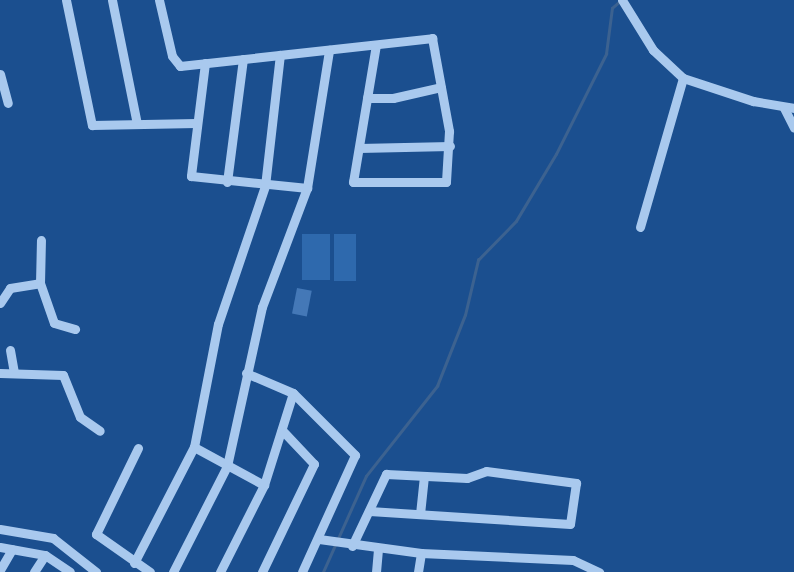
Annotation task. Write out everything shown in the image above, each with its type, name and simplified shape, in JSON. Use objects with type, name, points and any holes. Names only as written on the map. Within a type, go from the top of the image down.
[{"type":"street","points":[[66,0],[92,125],[196,123]]},
{"type":"street","points":[[112,0],[137,124]]},
{"type":"street","points":[[160,0],[174,60],[185,66],[432,38],[450,146],[446,182],[353,182],[376,45]]},
{"type":"street","points":[[624,2],[653,50],[683,78],[784,108],[794,108]]},
{"type":"street","points":[[173,572],[227,466],[262,307],[307,188],[329,50]]},
{"type":"street","points":[[134,564],[194,447],[218,324],[265,186],[280,56]]},
{"type":"street","points":[[228,182],[243,59]]},
{"type":"street","points":[[205,63],[190,174],[196,179],[307,188]]},
{"type":"street","points":[[0,74],[8,103]]},
{"type":"street","points":[[640,227],[683,78]]},
{"type":"street","points":[[367,98],[393,98],[441,87]]},
{"type":"street","points":[[784,108],[794,128]]},
{"type":"street","points":[[359,148],[450,146]]},
{"type":"street","points":[[41,240],[40,283],[54,323],[75,329]]},
{"type":"street","points":[[0,303],[10,288],[40,283]]},
{"type":"street","points":[[10,350],[14,373]]},
{"type":"street","points":[[246,373],[293,394],[355,455],[319,539],[302,572]]},
{"type":"street","points":[[0,374],[63,376],[80,418],[100,432]]},
{"type":"street","points":[[220,572],[264,485],[293,394]]},
{"type":"street","points":[[262,572],[314,464],[282,430]]},
{"type":"street","points":[[194,447],[264,485]]},
{"type":"street","points":[[138,448],[96,534],[134,564],[150,572]]},
{"type":"street","points":[[352,546],[369,510],[386,474],[467,478],[486,471],[576,483],[570,524],[369,510]]},
{"type":"street","points":[[420,514],[424,476]]},
{"type":"street","points":[[0,529],[53,538],[96,572]]},
{"type":"street","points":[[319,539],[352,546],[422,553],[573,560],[600,572]]},
{"type":"street","points":[[0,547],[45,555],[69,572]]},
{"type":"street","points":[[0,570],[12,549]]},
{"type":"street","points":[[376,572],[378,549]]},
{"type":"street","points":[[418,572],[422,553]]},
{"type":"street","points":[[34,572],[45,555]]},
{"type":"shaded area","points":[[302,234],[330,234],[330,280],[302,280]]},
{"type":"shaded area","points":[[334,234],[356,234],[356,281],[334,281]]},
{"type":"building","points":[[297,288],[312,291],[307,316],[292,314]]},
{"type":"waterway","points":[[323,572],[366,476],[437,386],[465,315],[478,260],[516,221],[556,154],[606,54],[612,8],[620,1]]}]
